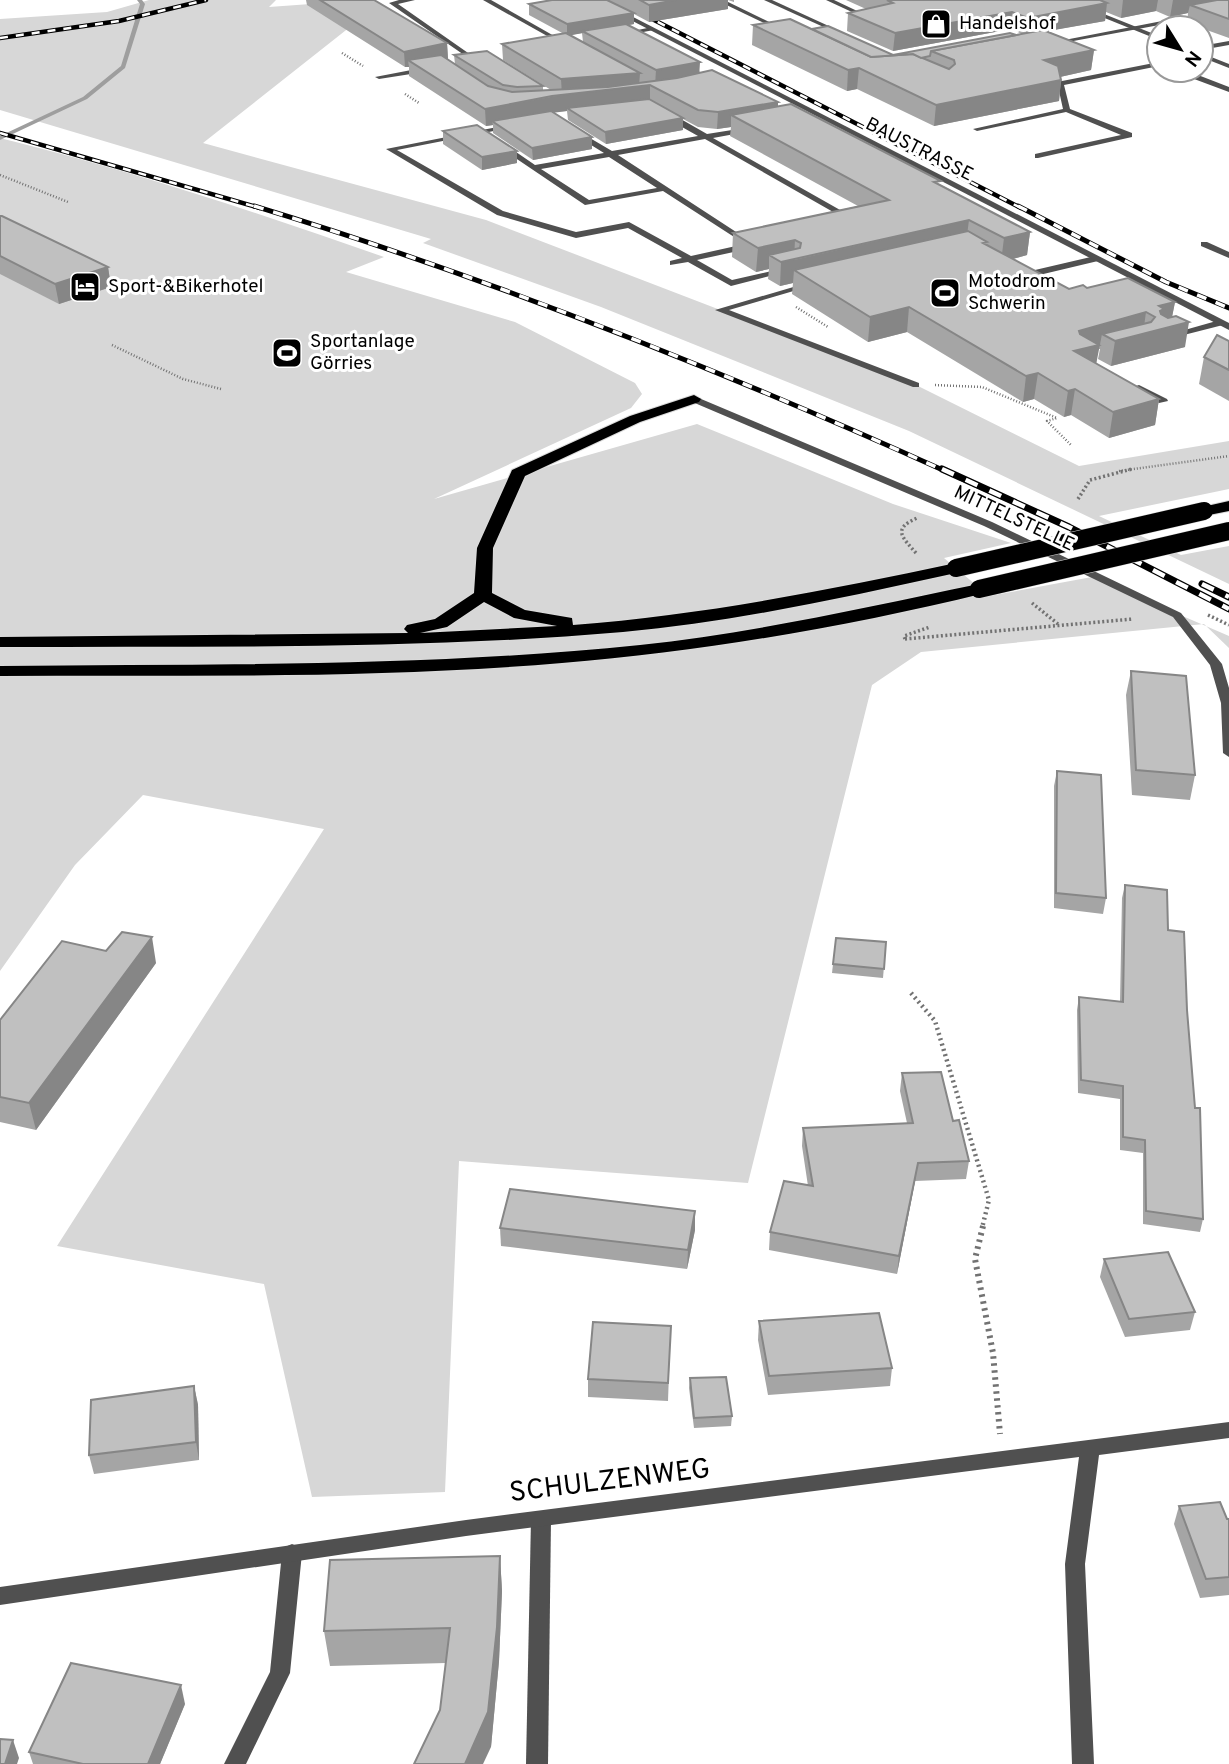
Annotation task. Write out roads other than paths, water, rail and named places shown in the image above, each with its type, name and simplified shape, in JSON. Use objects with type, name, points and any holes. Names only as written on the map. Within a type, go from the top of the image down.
[{"type":"highway","points":[[482,595],[485,548],[518,473],[635,419],[694,399]]},
{"type":"highway","points":[[0,642],[357,640],[491,636],[626,626],[791,603],[1229,506]]},
{"type":"highway","points":[[0,671],[362,668],[502,663],[642,650],[814,624],[1229,531]]},
{"type":"highway","points":[[482,595],[520,614],[564,622],[626,626]]},
{"type":"highway","points":[[357,640],[441,623],[482,595]]},
{"type":"street","points":[[412,0],[392,3],[469,56]]},
{"type":"street","points":[[486,0],[564,44]]},
{"type":"street","name":"BAUSTRASSE","points":[[595,0],[1225,325]]},
{"type":"street","points":[[719,0],[791,34]]},
{"type":"street","points":[[767,0],[832,29],[844,31]]},
{"type":"street","points":[[829,0],[875,21],[864,23]]},
{"type":"street","points":[[1063,0],[1145,32]]},
{"type":"street","points":[[1208,14],[1229,10]]},
{"type":"street","points":[[1039,45],[1145,26]]},
{"type":"street","points":[[614,36],[652,29]]},
{"type":"street","points":[[1215,43],[1219,45]]},
{"type":"street","points":[[1215,47],[1229,43]]},
{"type":"street","points":[[551,46],[576,46]]},
{"type":"street","points":[[456,61],[478,56]]},
{"type":"street","points":[[1067,110],[1060,84],[1145,67]]},
{"type":"street","points":[[379,77],[430,68]]},
{"type":"street","points":[[977,129],[1067,110],[1129,135],[1038,156]]},
{"type":"street","points":[[661,112],[858,222],[845,225]]},
{"type":"street","points":[[806,117],[818,115]]},
{"type":"street","points":[[517,124],[390,149],[500,213],[576,236],[629,225],[731,283],[794,269]]},
{"type":"street","points":[[565,124],[753,246],[673,262]]},
{"type":"street","points":[[534,168],[756,127]]},
{"type":"street","points":[[480,132],[588,203],[663,189]]},
{"type":"street","points":[[1204,244],[1229,255]]},
{"type":"street","points":[[1035,273],[1094,259]]},
{"type":"street","points":[[1014,270],[1035,273],[1046,278]]},
{"type":"street","points":[[822,282],[770,293],[720,310],[916,385]]},
{"type":"street","points":[[1135,288],[1147,285]]},
{"type":"street","points":[[1163,337],[1225,325]]},
{"type":"street","points":[[1128,382],[1163,401]]},
{"type":"street","name":"MITTELSTELLE","points":[[694,399],[948,507],[1177,615],[1216,664],[1227,704],[1229,753]]},
{"type":"street","name":"SCHULZENWEG","points":[[0,1596],[541,1519],[1229,1430]]},
{"type":"street","points":[[1083,1764],[1075,1564],[1090,1448]]},
{"type":"street","points":[[537,1764],[541,1519]]},
{"type":"street","points":[[235,1764],[280,1673],[292,1553]]},
{"type":"waterway","points":[[0,138],[85,98],[123,67],[143,4],[139,0]]},
{"type":"railway","points":[[0,38],[119,21],[206,0]]},
{"type":"railway","points":[[615,0],[1021,208]]},
{"type":"railway","points":[[0,133],[260,208]]},
{"type":"railway","points":[[254,206],[430,264],[604,328],[776,397],[945,471]]},
{"type":"railway","points":[[1018,206],[1166,282],[1229,308]]},
{"type":"railway","points":[[942,469],[1069,527],[1229,609]]},
{"type":"railway","points":[[1202,584],[1229,597]]},
{"type":"place","name":"Handelshof","points":[[936,24]]},
{"type":"place","name":"Sport-&Bikerhotel","points":[[85,287]]},
{"type":"place","name":"Motodrom Schwerin","points":[[945,293]]},
{"type":"place","name":"Sportanlage Görries","points":[[287,353]]}]
